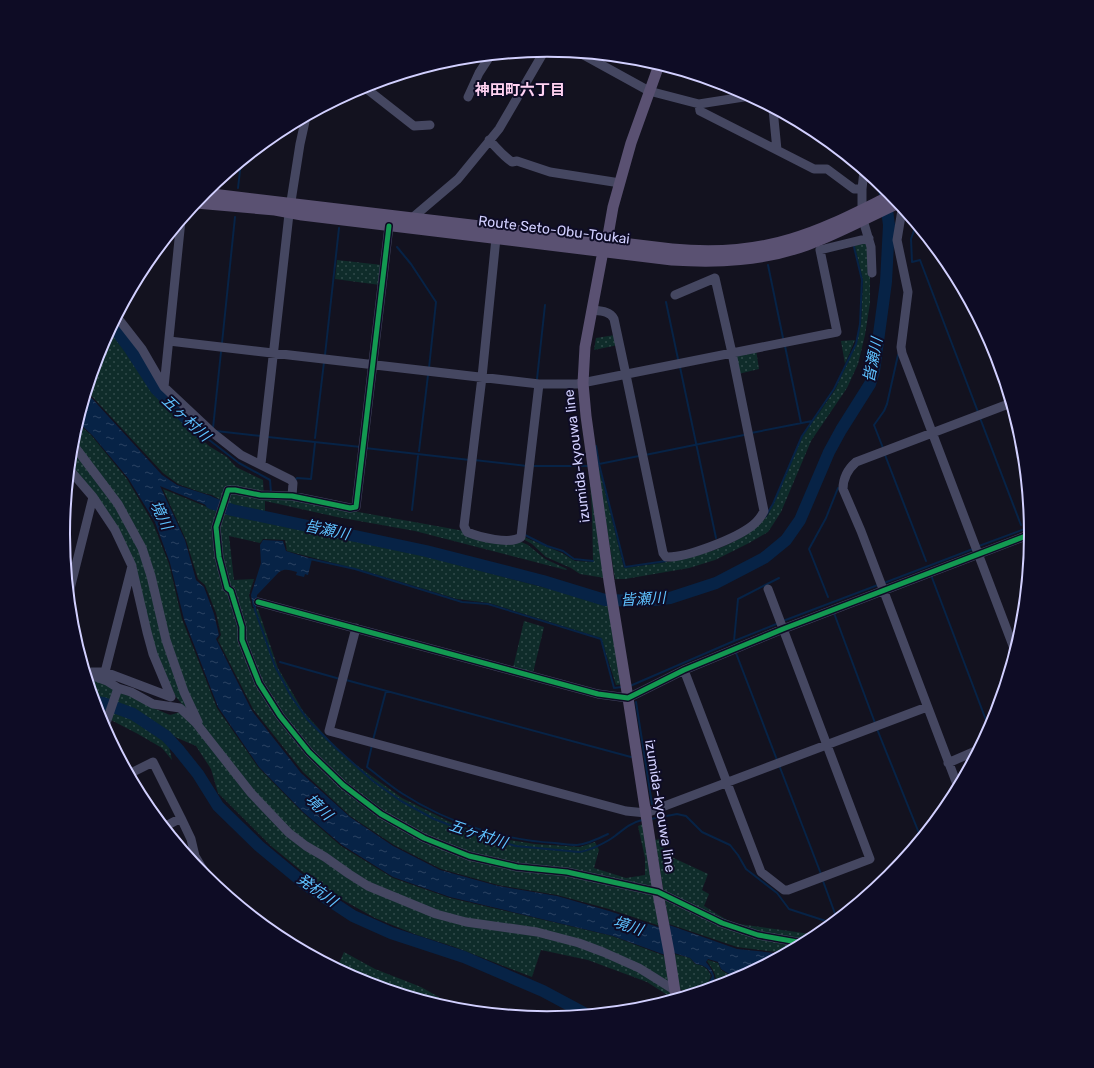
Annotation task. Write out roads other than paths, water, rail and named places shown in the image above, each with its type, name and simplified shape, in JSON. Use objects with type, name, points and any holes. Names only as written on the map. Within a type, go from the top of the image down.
[{"type":"main road","name":"izumida-kyouwa line","points":[[657,70],[631,143],[613,207],[585,347],[583,383],[588,433],[609,583],[676,993]]},
{"type":"main road","name":"Route Seto-Obu-Toukai","points":[[212,195],[389,226],[496,238],[692,251],[732,251],[774,244],[892,205]]},
{"type":"main road","name":"Route Seto-Obu-Toukai","points":[[864,214],[886,199]]},
{"type":"main road","name":"Route Seto-Obu-Toukai","points":[[203,204],[411,219],[605,246]]},
{"type":"street","points":[[411,219],[458,178],[499,129],[541,57]]},
{"type":"street","points":[[592,59],[649,90],[699,104],[740,98]]},
{"type":"street","points":[[468,97],[479,73],[487,61]]},
{"type":"street","points":[[369,91],[414,126],[430,125]]},
{"type":"street","points":[[699,104],[700,111],[814,169],[827,169],[854,189],[862,189]]},
{"type":"street","points":[[774,114],[777,150]]},
{"type":"street","points":[[261,464],[290,209],[305,124]]},
{"type":"street","points":[[489,140],[501,151],[503,156],[512,162],[517,161],[550,172],[620,183]]},
{"type":"street","points":[[863,176],[862,189],[864,214],[871,247],[872,273]]},
{"type":"street","points":[[901,214],[897,240],[908,292],[901,347],[902,353],[931,433],[1012,642]]},
{"type":"street","points":[[389,226],[356,507],[350,508],[292,496],[260,495],[228,490],[226,492],[216,527],[219,558],[227,588],[231,591],[242,627],[242,640],[259,683],[280,716],[309,752],[343,785],[381,814],[424,838],[469,856],[517,867],[567,872],[659,895],[722,923],[758,935],[794,941]]},
{"type":"street","points":[[164,387],[181,228]]},
{"type":"street","points":[[496,238],[465,529],[467,532],[492,539],[518,539],[521,537],[539,384]]},
{"type":"street","points":[[169,341],[539,384],[583,383],[837,332],[820,250],[869,238]]},
{"type":"street","points":[[592,310],[612,315],[663,554],[666,557],[672,557],[699,550],[742,533],[759,519],[764,511],[732,353],[715,278],[675,295]]},
{"type":"street","points":[[120,321],[142,349],[164,387],[212,431],[241,455],[291,480],[293,483],[292,496]]},
{"type":"street","points":[[955,781],[882,586],[843,489],[843,482],[851,466],[856,462],[1006,405]]},
{"type":"street","points":[[78,450],[118,504],[142,548],[152,576],[166,640],[184,692],[202,731]]},
{"type":"street","points":[[74,473],[93,497],[114,530],[132,566],[153,654],[171,696],[180,708],[202,731],[251,793],[289,832],[306,846],[368,886],[436,914],[466,922],[537,932],[579,943],[639,968],[674,994]]},
{"type":"street","points":[[72,579],[93,497]]},
{"type":"street","points":[[258,602],[598,694],[628,696],[781,624],[976,550],[1024,536]]},
{"type":"street","points":[[105,672],[132,566]]},
{"type":"street","points":[[684,670],[761,872],[784,890],[788,890],[870,859],[768,589]]},
{"type":"street","points":[[356,628],[329,731],[626,811],[646,814],[927,707]]},
{"type":"street","points":[[91,673],[105,672],[171,696]]},
{"type":"street","points":[[91,675],[107,681],[118,688],[131,692],[153,704],[180,708]]},
{"type":"street","points":[[108,720],[118,688]]},
{"type":"street","points":[[948,763],[971,753]]},
{"type":"street","points":[[134,772],[153,762],[191,839],[197,858]]},
{"type":"street","points":[[169,824],[181,818]]},
{"type":"water","name":"境川","points":[[90,397],[162,475],[177,485],[211,496],[220,501],[218,510],[160,486],[185,540],[196,580],[204,587],[214,614],[219,635],[216,639],[252,711],[301,773],[350,817],[393,846],[440,870],[498,886],[557,896],[661,928],[665,955],[613,936],[450,897],[393,877],[342,845],[303,812],[259,767],[218,707],[184,619],[170,563],[155,522],[128,478],[92,435],[82,426]]},
{"type":"water","points":[[263,540],[283,541],[286,551],[312,559],[308,575],[305,574],[304,577],[296,575],[297,572],[290,570],[283,570],[279,572],[257,595],[256,608],[253,607],[251,595],[261,563],[260,545]]},
{"type":"water","points":[[669,925],[737,949],[774,953],[730,975],[721,969],[718,962],[708,959],[706,962],[714,976],[714,981],[709,983],[712,976],[708,969],[704,966],[696,964],[690,958],[674,953]]},
{"type":"waterway","points":[[238,188],[240,169]]},
{"type":"waterway","name":"皆瀬川","points":[[211,503],[232,510],[426,551],[543,581],[605,600],[646,601],[670,598],[716,583],[764,558],[786,540],[800,520],[829,452],[870,384],[874,371],[886,282],[889,225],[886,199]]},
{"type":"waterway","points":[[222,343],[235,217]]},
{"type":"waterway","points":[[325,355],[339,228]]},
{"type":"waterway","points":[[914,230],[911,239],[912,262],[920,260],[978,412]]},
{"type":"waterway","points":[[397,247],[411,264],[436,302],[429,368]]},
{"type":"waterway","points":[[765,517],[773,504],[802,436],[834,389],[856,344],[860,324],[862,280],[854,247]]},
{"type":"waterway","points":[[768,265],[783,338]]},
{"type":"waterway","points":[[666,302],[678,359]]},
{"type":"waterway","points":[[537,379],[545,305]]},
{"type":"waterway","name":"五ヶ村川","points":[[116,330],[156,389],[204,436]]},
{"type":"waterway","points":[[785,346],[801,423]]},
{"type":"waterway","points":[[213,428],[221,352]]},
{"type":"waterway","points":[[883,448],[874,425],[887,404],[898,355]]},
{"type":"waterway","points":[[315,438],[324,362]]},
{"type":"waterway","points":[[680,367],[716,538]]},
{"type":"waterway","points":[[419,451],[428,375]]},
{"type":"waterway","points":[[980,418],[1021,525]]},
{"type":"waterway","points":[[751,433],[812,421]]},
{"type":"waterway","points":[[216,431],[261,436]]},
{"type":"waterway","name":"五ヶ村川","points":[[208,433],[204,436],[239,463],[270,480],[271,492]]},
{"type":"waterway","points":[[645,455],[744,435]]},
{"type":"waterway","points":[[268,437],[361,447]]},
{"type":"waterway","points":[[295,480],[297,478],[311,479],[315,443]]},
{"type":"waterway","points":[[596,446],[599,464],[625,567],[666,561]]},
{"type":"waterway","points":[[365,448],[470,460]]},
{"type":"waterway","points":[[885,455],[926,561]]},
{"type":"waterway","points":[[412,510],[418,456]]},
{"type":"waterway","points":[[599,464],[639,456]]},
{"type":"waterway","points":[[474,460],[527,466]]},
{"type":"waterway","points":[[533,466],[588,466]]},
{"type":"waterway","points":[[828,597],[809,549],[826,518],[838,488]]},
{"type":"waterway","points":[[979,546],[1024,529]]},
{"type":"waterway","points":[[525,535],[547,546],[563,551],[574,559],[593,561]]},
{"type":"waterway","points":[[884,583],[973,549]]},
{"type":"waterway","points":[[310,559],[355,569],[462,602],[488,604],[601,639],[614,688],[622,687]]},
{"type":"waterway","points":[[931,575],[986,721]]},
{"type":"waterway","points":[[734,641],[738,599],[779,578]]},
{"type":"waterway","points":[[783,621],[878,585]]},
{"type":"waterway","name":"五ヶ村川","points":[[255,606],[255,610],[275,666],[291,696],[308,720],[336,748],[373,781],[401,801],[434,819],[476,835],[516,846],[579,852],[588,850],[603,843],[624,829],[642,820]]},
{"type":"waterway","points":[[834,613],[875,723]]},
{"type":"waterway","points":[[630,686],[779,623]]},
{"type":"waterway","points":[[736,653],[777,760]]},
{"type":"waterway","points":[[280,662],[340,679]]},
{"type":"waterway","points":[[346,680],[631,757]]},
{"type":"waterway","points":[[373,740],[386,691]]},
{"type":"waterway","name":"発杭川","points":[[101,702],[133,714],[166,736],[198,774],[218,806],[259,846],[306,885],[353,916],[391,933],[464,957],[543,991],[578,1010]]},
{"type":"waterway","points":[[636,702],[652,804]]},
{"type":"waterway","points":[[877,729],[919,832]]},
{"type":"waterway","points":[[372,745],[367,767],[403,794],[420,804],[457,821],[495,834],[569,845],[585,844],[608,834]]},
{"type":"waterway","points":[[779,765],[821,874]]},
{"type":"waterway","name":"五ヶ村川","points":[[651,819],[677,814],[686,816],[702,832],[730,845],[746,869],[777,893],[789,909],[825,921]]},
{"type":"waterway","points":[[823,881],[835,914]]},
{"type":"district","name":"神田町六丁目","points":[[520,90]]}]
